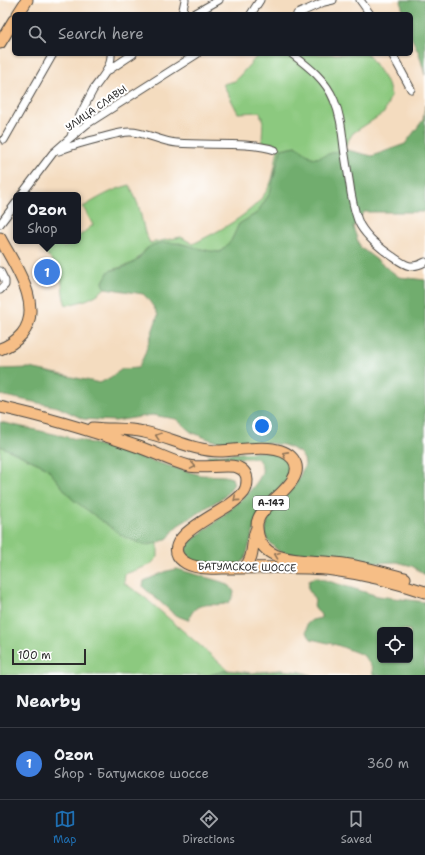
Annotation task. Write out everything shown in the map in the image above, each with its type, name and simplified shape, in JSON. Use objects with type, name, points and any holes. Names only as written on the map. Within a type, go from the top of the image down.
[{"type":"highway","points":[[19,12],[27,0]]},
{"type":"highway","points":[[0,43],[4,33],[12,23]]},
{"type":"highway","points":[[0,238],[27,290],[31,312],[24,332],[10,345],[0,349]]},
{"type":"highway","name":"БАТУМСКОЕ ШОССЕ","points":[[0,407],[49,419],[104,429],[134,430],[209,451],[260,448],[277,450],[286,453],[296,465],[296,471],[294,477],[262,513],[258,520],[257,527],[259,539],[262,545],[275,554],[289,559],[346,564],[387,573],[425,584]]},
{"type":"highway","name":"БАТУМСКОЕ ШОССЕ","points":[[49,419],[154,452],[188,466],[207,468],[233,466],[239,467],[245,472],[247,483],[242,494],[232,503],[185,534],[180,541],[177,548],[179,558],[192,566],[311,568],[332,570],[366,576],[425,592]]},
{"type":"highway","points":[[128,444],[126,440],[127,435],[134,430]]},
{"type":"highway","points":[[244,568],[249,564],[254,535],[257,527]]},
{"type":"street","points":[[182,12],[185,0]]},
{"type":"street","points":[[198,12],[219,0]]},
{"type":"street","points":[[252,12],[260,0]]},
{"type":"street","points":[[302,12],[330,0]]},
{"type":"street","points":[[360,0],[369,12]]},
{"type":"street","points":[[4,140],[52,56]]},
{"type":"street","points":[[70,138],[76,122],[95,88],[106,72],[111,56]]},
{"type":"street","points":[[106,72],[130,56]]},
{"type":"street","name":"УЛИЦА СЛАВЫ","points":[[23,192],[53,153],[70,138],[94,119],[194,56]]},
{"type":"street","points":[[295,56],[313,70],[328,87],[335,101],[340,119],[355,213],[360,226],[369,238],[406,265],[418,266],[425,262]]},
{"type":"street","points":[[393,56],[412,89]]},
{"type":"street","points":[[53,153],[70,146],[130,132],[171,142],[203,145],[240,145],[275,150]]},
{"type":"street","points":[[0,224],[13,207]]},
{"type":"street","points":[[0,271],[5,281],[5,285],[0,290]]},
{"type":"green space","points":[[401,0],[425,0],[425,75],[419,53],[413,41],[413,12],[403,12]]},
{"type":"green space","points":[[257,56],[369,56],[388,84],[391,95],[384,113],[353,133],[343,149],[324,157],[317,158],[311,157],[296,146],[281,149],[270,193],[257,213],[239,224],[231,241],[220,252],[208,251],[179,243],[147,248],[134,263],[109,271],[103,282],[105,288],[101,292],[82,301],[66,305],[59,272],[54,263],[38,244],[61,244],[64,248],[69,244],[81,244],[81,235],[93,225],[83,207],[100,197],[130,185],[139,207],[145,233],[150,243],[181,237],[193,244],[239,218],[260,200],[272,179],[278,149],[273,143],[262,142],[263,117],[261,117],[260,112],[238,113],[223,84],[235,81]]},
{"type":"green space","points":[[425,105],[425,211],[364,212],[353,227],[360,247],[399,277],[425,280],[425,575],[412,566],[397,562],[374,563],[284,553],[277,550],[269,542],[265,534],[268,518],[277,505],[296,484],[305,465],[304,459],[299,452],[284,445],[257,442],[234,444],[211,440],[191,432],[176,419],[152,415],[115,421],[83,419],[58,407],[0,395],[0,369],[30,368],[100,383],[122,369],[138,368],[144,356],[158,315],[143,294],[105,288],[103,282],[109,271],[133,263],[150,246],[162,243],[178,243],[220,252],[231,241],[239,224],[257,213],[270,193],[281,149],[296,146],[311,157],[317,158],[343,149],[372,156],[405,144],[423,120]]},
{"type":"green space","points":[[0,422],[81,440],[200,475],[225,476],[232,478],[234,484],[225,496],[177,526],[168,538],[158,543],[145,545],[124,537],[72,499],[46,467],[0,446]]},
{"type":"green space","points":[[0,446],[46,467],[72,499],[145,545],[158,543],[158,557],[150,565],[125,574],[124,583],[143,596],[228,670],[209,675],[0,675]]},
{"type":"green space","points":[[271,451],[291,461],[292,474],[260,511],[245,559],[239,565],[195,562],[188,558],[186,549],[191,541],[242,499],[258,480],[262,472],[262,466],[257,458],[229,458],[210,461],[208,459],[208,455]]},
{"type":"green space","points":[[177,569],[222,582],[230,586],[234,592],[232,599],[224,604],[200,606],[194,610],[188,620],[175,615],[143,587],[144,581],[167,571]]},
{"type":"green space","points":[[315,577],[378,596],[425,602],[425,675],[373,675],[372,667],[363,655],[337,645],[311,639],[306,632],[307,624],[312,620],[321,618],[321,615],[314,606],[315,600],[308,589],[309,581]]},
{"type":"green space","points":[[228,670],[251,673],[281,670],[301,672],[311,675],[209,675]]},
{"type":"place","name":"Ozon","points":[[47,272]]}]
